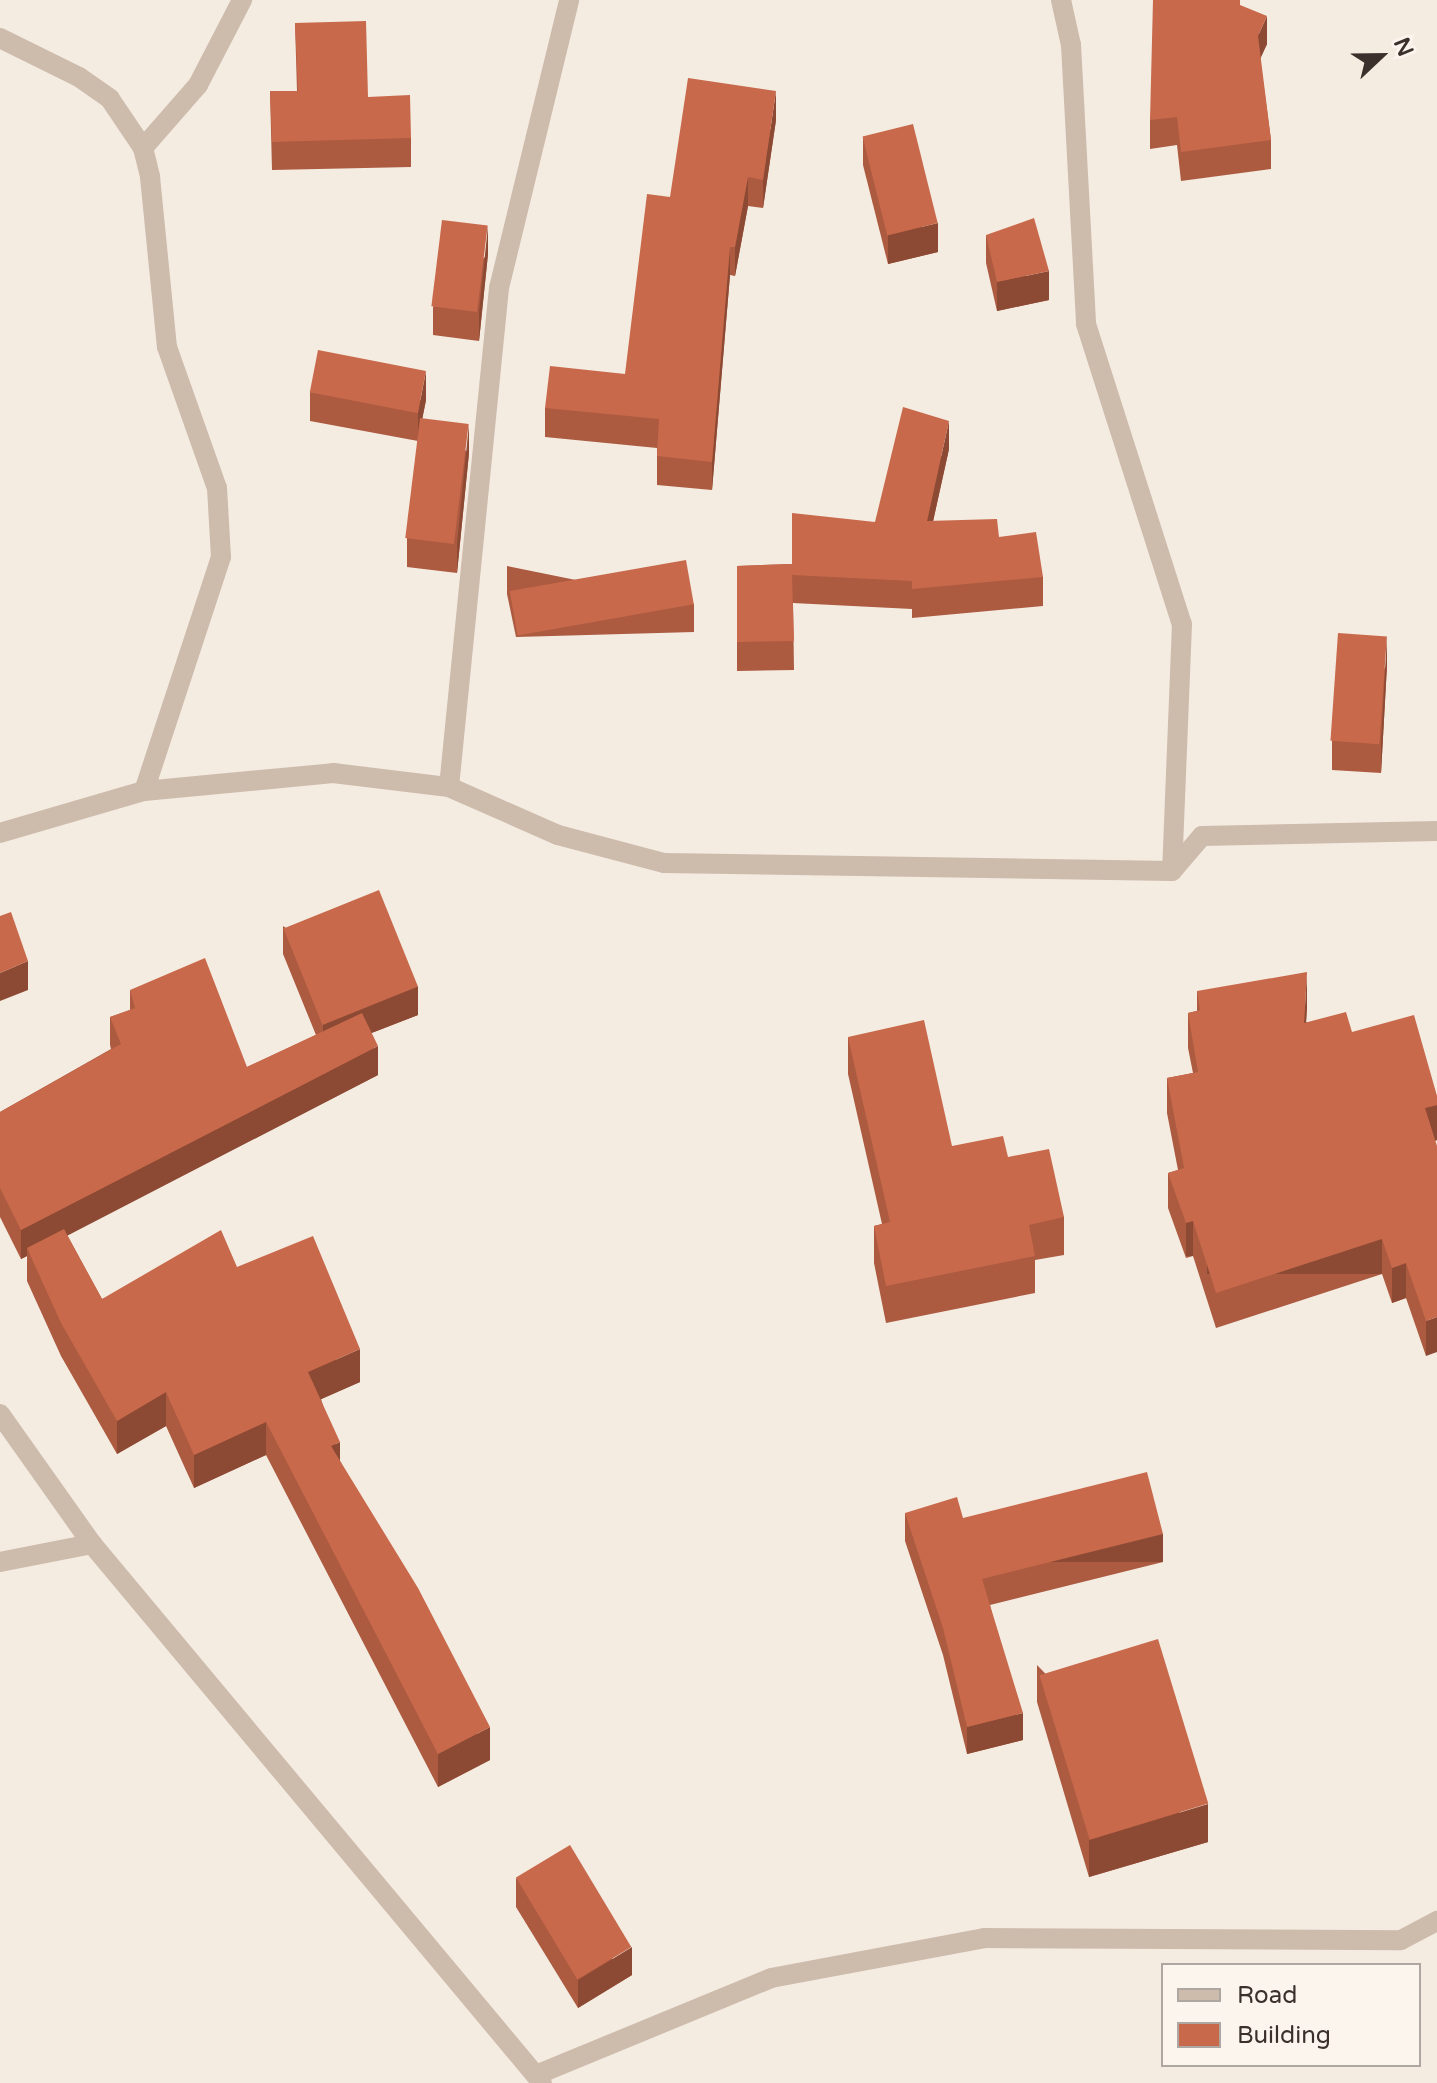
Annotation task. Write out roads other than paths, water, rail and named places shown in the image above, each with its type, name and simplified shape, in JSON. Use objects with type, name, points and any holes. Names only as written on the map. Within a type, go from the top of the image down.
[{"type":"street","points":[[143,148],[198,85],[242,0]]},
{"type":"street","points":[[449,787],[499,288],[569,0]]},
{"type":"street","points":[[1061,0],[1071,45],[1086,324],[1182,624],[1172,871]]},
{"type":"street","points":[[0,38],[79,77],[110,99],[143,148],[154,208],[167,347],[217,488],[222,519],[221,557],[144,791]]},
{"type":"street","points":[[0,833],[144,791],[333,773],[449,787],[558,835],[664,863],[1172,871]]},
{"type":"street","points":[[1172,871],[1202,836],[1437,831]]},
{"type":"street","points":[[0,1414],[92,1544],[539,2079],[771,1978],[984,1938],[1401,1940],[1437,1921]]},
{"type":"street","points":[[0,1562],[92,1544]]}]
